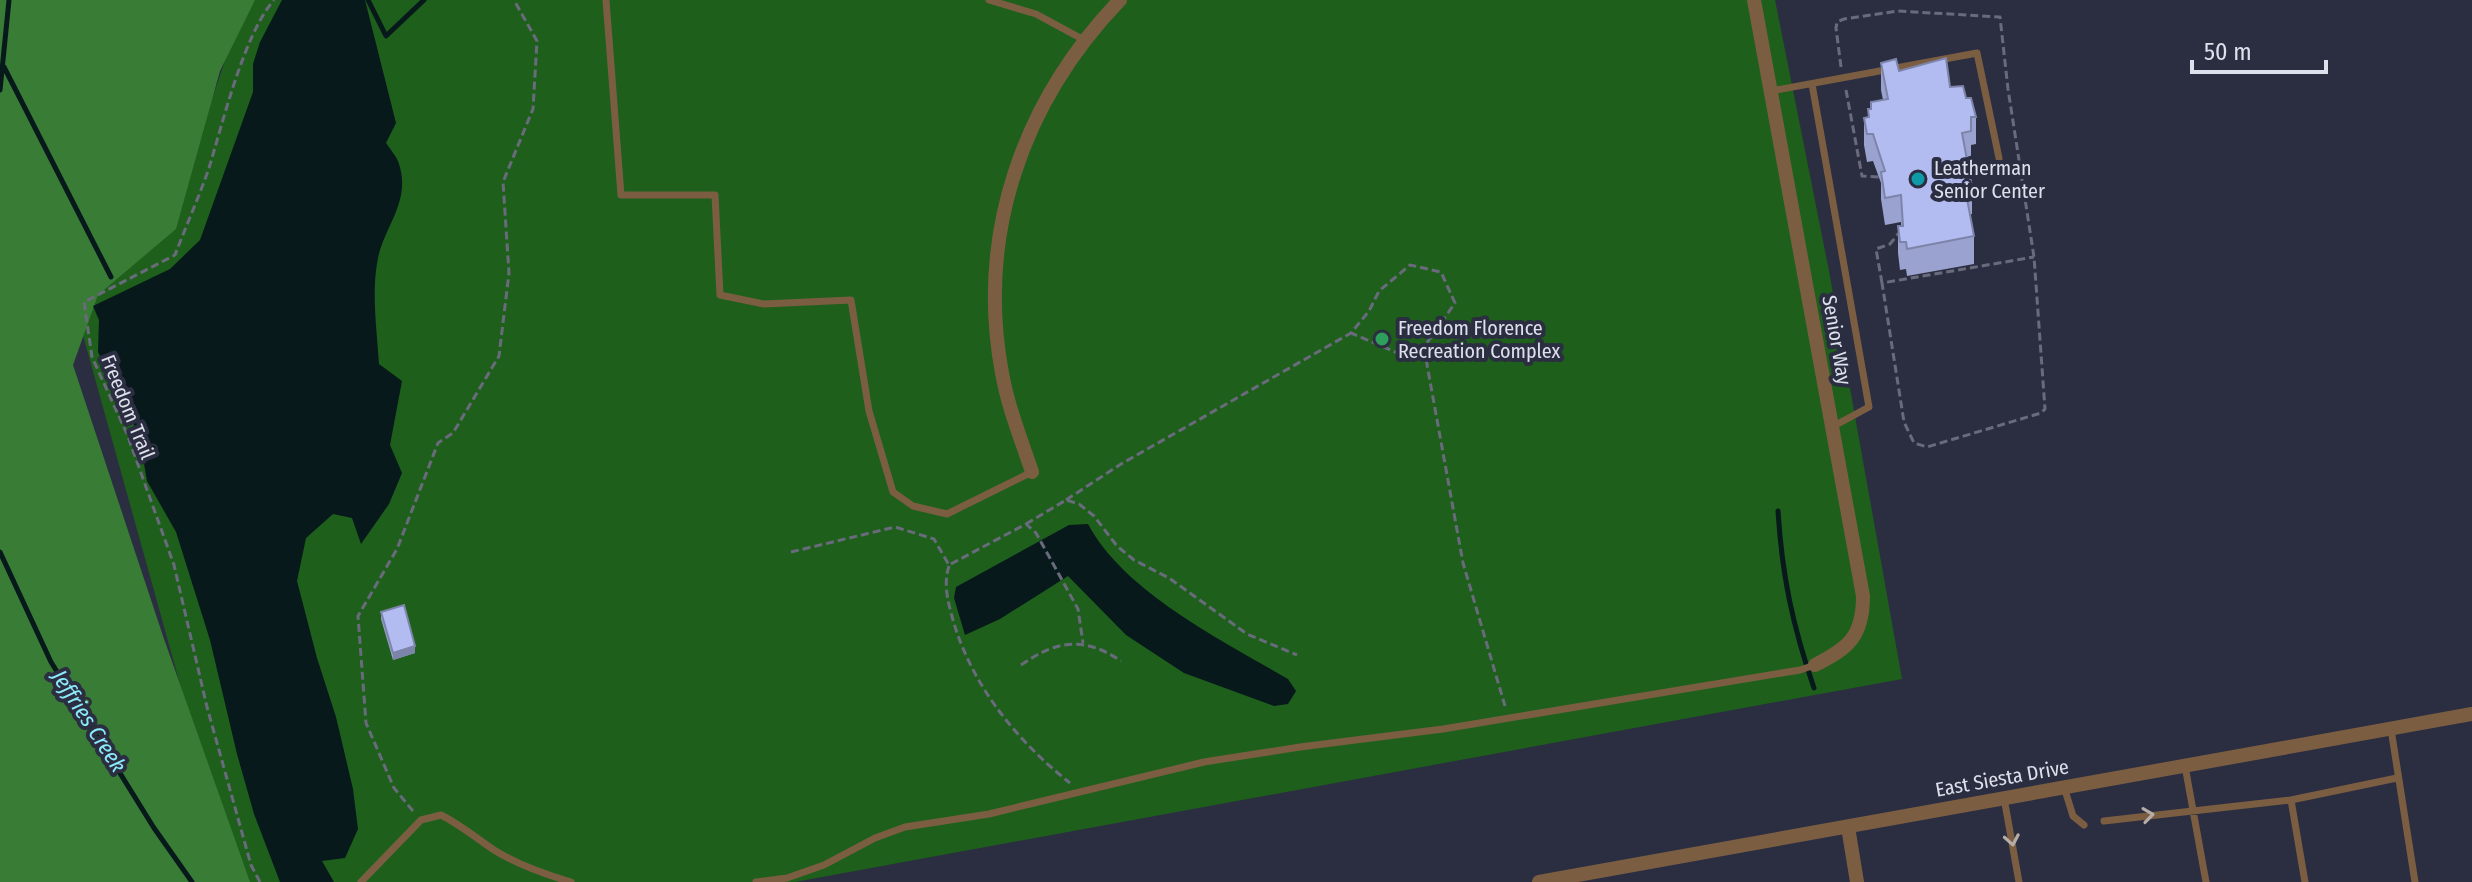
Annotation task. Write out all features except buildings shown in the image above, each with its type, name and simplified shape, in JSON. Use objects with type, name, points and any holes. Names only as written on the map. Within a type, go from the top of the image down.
[{"type":"street","points":[[1032,472],[1002,374],[995,294],[997,253],[1011,180],[1044,100],[1084,40],[1120,0]]},
{"type":"street","name":"Senior Way","points":[[1754,0],[1863,596],[1863,616],[1855,637],[1839,653],[1815,665]]},
{"type":"street","name":"East Siesta Drive","points":[[1539,882],[2472,714]]},
{"type":"street","points":[[1848,827],[1857,882]]},
{"type":"lane","points":[[606,0],[621,195],[715,195],[720,295],[764,304],[851,300],[869,411],[886,470],[893,492],[913,506],[947,514],[1032,472]]},
{"type":"lane","points":[[989,0],[1036,14],[1084,40]]},
{"type":"lane","points":[[1771,91],[1977,53],[1999,158]]},
{"type":"lane","points":[[1812,84],[1869,407],[1832,427]]},
{"type":"lane","points":[[756,882],[787,878],[824,865],[875,838],[905,827],[989,814],[1204,762],[1509,718],[1815,665]]},
{"type":"lane","points":[[2391,729],[2415,882]]},
{"type":"lane","points":[[2185,766],[2206,882]]},
{"type":"lane","points":[[2104,821],[2291,800],[2397,778]]},
{"type":"lane","points":[[2064,787],[2073,816],[2084,825]]},
{"type":"lane","points":[[2004,798],[2019,882]]},
{"type":"lane","points":[[2291,800],[2305,882]]},
{"type":"lane","points":[[361,882],[421,820],[441,815],[533,870],[571,882]]},
{"type":"path","name":"Freedom Trail","points":[[260,882],[251,865],[207,707],[174,565],[127,434],[92,357],[84,302],[175,255],[207,172],[241,67],[264,11],[274,0]]},
{"type":"path","points":[[421,820],[394,788],[366,723],[358,616],[397,549],[438,443],[453,433],[499,356],[509,273],[503,182],[533,109],[537,41],[514,0]]},
{"type":"path","points":[[1887,179],[1862,176],[1837,22],[1898,11],[2000,17],[2034,257],[2045,409],[2041,413],[1927,447],[1914,443],[1904,422],[1876,249],[1896,239],[1902,222]]},
{"type":"path","points":[[1882,283],[2034,257]]},
{"type":"path","points":[[1083,793],[1045,763],[988,697],[963,653],[945,578],[949,565],[1026,524],[1121,464],[1351,333],[1369,311],[1379,291],[1410,265],[1441,272],[1455,303],[1424,347],[1395,352],[1351,333]]},
{"type":"path","points":[[1424,347],[1463,563],[1509,718]]},
{"type":"path","points":[[1066,500],[1079,504],[1094,516],[1117,546],[1134,560],[1169,578],[1247,634],[1297,655]]},
{"type":"path","points":[[1026,524],[1036,533],[1078,609],[1083,643]]},
{"type":"path","points":[[791,552],[895,527],[934,539],[949,565]]},
{"type":"path","points":[[1021,665],[1055,646],[1083,643],[1104,650],[1121,661]]},
{"type":"green space","points":[[0,0],[255,0],[220,71],[176,229],[98,295],[73,365],[163,636],[250,882],[0,882]]},
{"type":"green space","points":[[246,0],[1775,0],[1829,271],[1902,679],[795,882],[235,882],[74,303],[172,215]]},
{"type":"shaded area","points":[[282,0],[365,0],[396,123],[386,143],[398,161],[402,177],[396,212],[378,258],[375,298],[379,364],[402,381],[390,445],[402,473],[389,504],[361,544],[352,518],[333,514],[306,538],[297,581],[336,717],[353,789],[358,829],[345,858],[322,861],[334,882],[280,882],[254,814],[210,640],[176,532],[147,481],[139,435],[98,352],[99,320],[93,306],[170,269],[200,240],[253,92],[253,64],[260,42]]},
{"type":"shaded area","points":[[1088,524],[1104,549],[1150,593],[1177,613],[1288,679],[1296,691],[1288,704],[1274,706],[1184,673],[1126,635],[1068,576],[1000,619],[965,635],[954,598],[956,587],[1069,525]]},
{"type":"waterway","name":"Jeffries Creek","points":[[0,90],[9,0]]},
{"type":"waterway","points":[[368,0],[386,36],[424,0]]},
{"type":"waterway","points":[[4,67],[111,277]]},
{"type":"waterway","points":[[1778,511],[1790,601],[1814,688]]},
{"type":"waterway","name":"Jeffries Creek","points":[[0,552],[51,662],[154,828],[192,882]]},
{"type":"place","name":"Leatherman Senior Center","points":[[1918,179]]},
{"type":"place","name":"Freedom Florence Recreation Complex","points":[[1382,339]]}]
